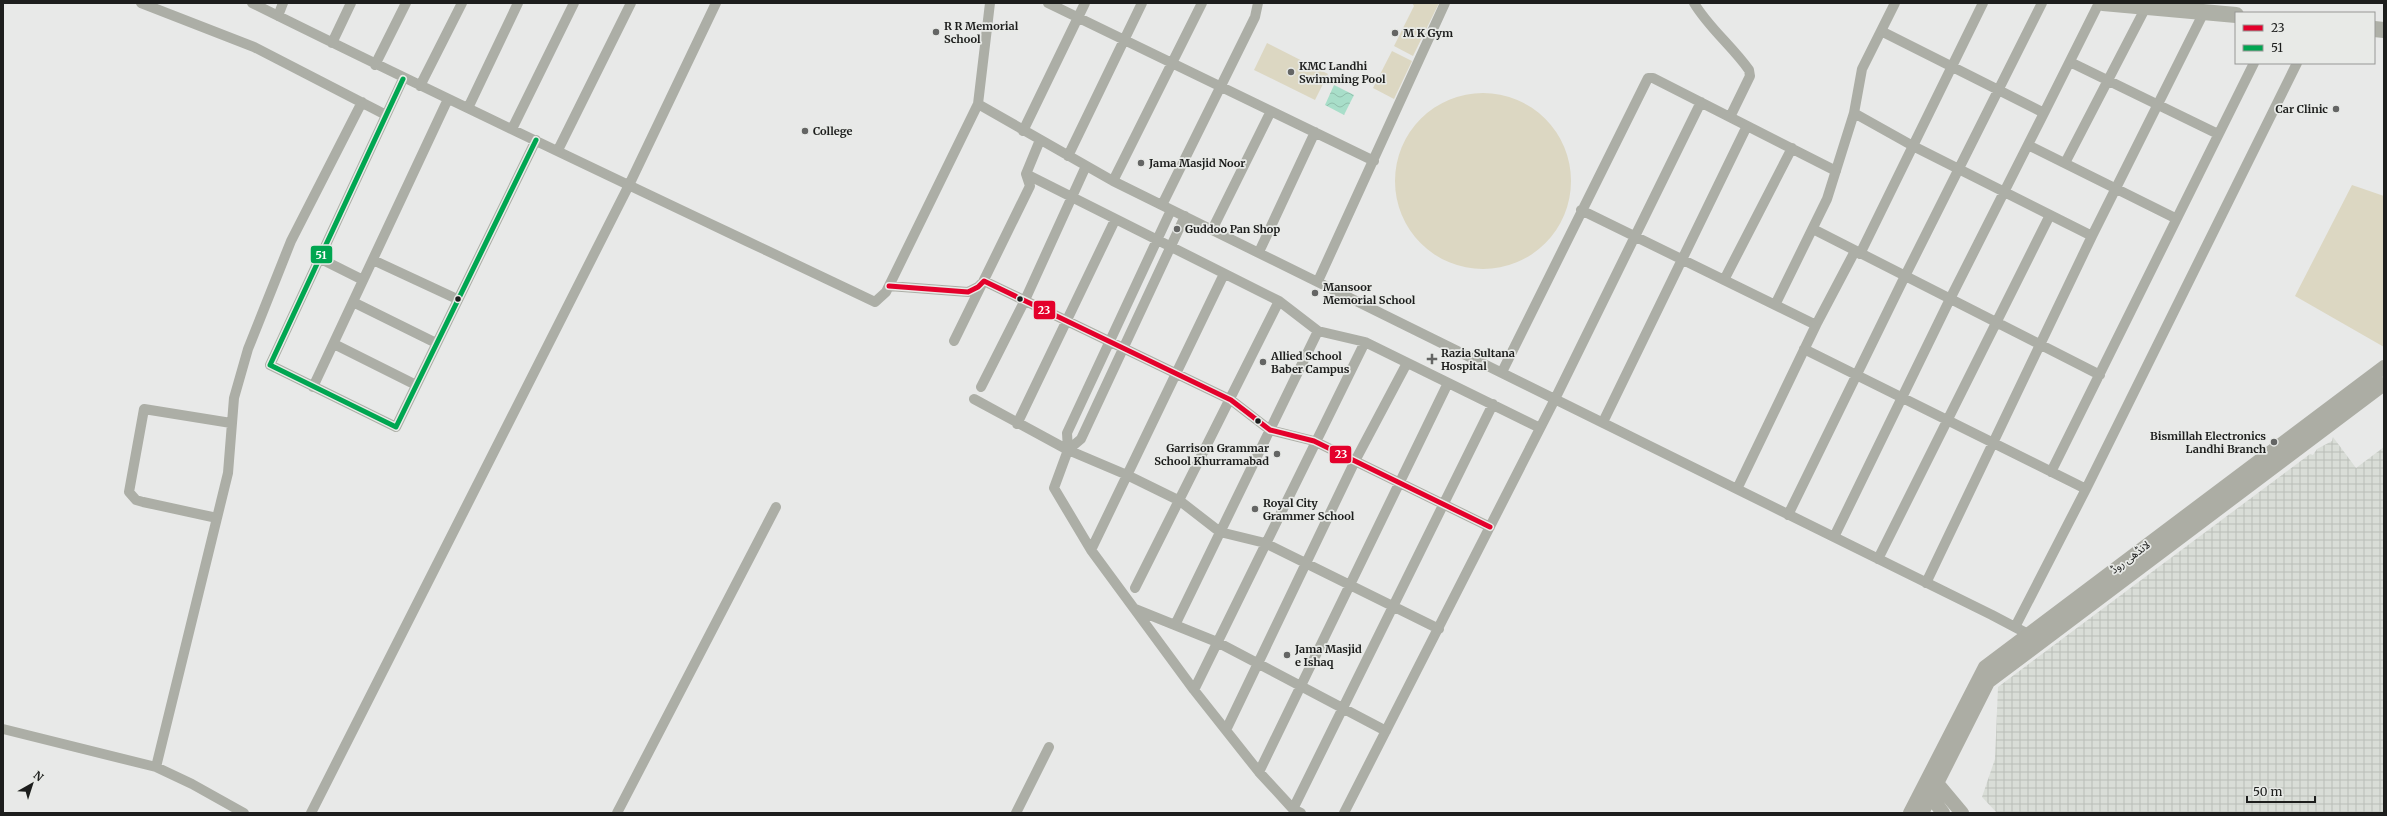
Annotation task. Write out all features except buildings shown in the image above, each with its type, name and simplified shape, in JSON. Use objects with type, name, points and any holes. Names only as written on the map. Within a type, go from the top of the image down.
[{"type":"main road","points":[[2103,3],[2148,5],[2235,15]]},
{"type":"main road","name":"لانڈھی روڈ","points":[[2322,423],[2384,368]]},
{"type":"main road","name":"لانڈھی روڈ","points":[[1930,784],[1985,667],[2032,639],[2294,443],[2322,423],[2384,384]]},
{"type":"main road","points":[[1910,813],[1930,784]]},
{"type":"main road","points":[[1922,813],[1930,784]]},
{"type":"main road","points":[[1930,784],[1943,813]]},
{"type":"main road","points":[[1930,784],[1962,813]]},
{"type":"street","points":[[140,3],[254,46],[386,115]]},
{"type":"street","points":[[252,3],[403,79],[512,128],[875,302],[889,286],[978,104],[990,3]]},
{"type":"street","points":[[278,16],[283,3]]},
{"type":"street","points":[[332,43],[351,3]]},
{"type":"street","points":[[375,65],[406,3]]},
{"type":"street","points":[[420,86],[462,3]]},
{"type":"street","points":[[468,108],[518,3]]},
{"type":"street","points":[[512,128],[574,3]]},
{"type":"street","points":[[558,150],[631,3]]},
{"type":"street","points":[[312,813],[629,185],[716,3]]},
{"type":"street","points":[[1048,3],[1124,38],[1374,161]]},
{"type":"street","points":[[1023,130],[1085,3]]},
{"type":"street","points":[[1068,156],[1142,3]]},
{"type":"street","points":[[1113,181],[1202,3]]},
{"type":"street","points":[[1258,3],[1255,17],[1220,86],[1167,207],[1156,241],[1067,433],[1068,450],[1054,488],[1091,550],[1194,690],[1259,772],[1297,811],[1342,708],[1493,404]]},
{"type":"street","points":[[1318,281],[1445,3]]},
{"type":"street","points":[[1694,3],[1702,15],[1725,39],[1749,70],[1750,76],[1730,117]]},
{"type":"street","points":[[1775,305],[1827,199],[1854,113],[1862,69],[1895,3]]},
{"type":"street","points":[[1737,489],[1816,325],[1858,252],[1913,146],[1983,3]]},
{"type":"street","points":[[1788,515],[1905,276],[2042,3]]},
{"type":"street","points":[[1834,538],[1950,299],[2099,3]]},
{"type":"street","points":[[2065,163],[2148,5]]},
{"type":"street","points":[[1926,583],[2092,236],[2117,189],[2204,12]]},
{"type":"street","points":[[1881,31],[2044,113]]},
{"type":"street","points":[[2070,62],[2218,134]]},
{"type":"street","points":[[2051,472],[2100,375],[2175,218],[2253,64]]},
{"type":"street","points":[[2015,627],[2086,489],[2296,64]]},
{"type":"street","points":[[1502,372],[1581,210],[1648,78],[1654,78],[1836,171]]},
{"type":"street","points":[[403,79],[270,365],[396,427],[457,299],[536,140]]},
{"type":"street","points":[[314,387],[448,99]]},
{"type":"street","points":[[156,768],[228,473],[231,452],[231,423],[234,398],[242,366],[291,241],[362,102]]},
{"type":"street","points":[[1344,813],[1555,399],[1701,102]]},
{"type":"street","points":[[978,104],[1113,181],[1318,281],[2015,627],[2032,639]]},
{"type":"street","points":[[1212,230],[1270,111]]},
{"type":"street","points":[[1854,113],[1913,146],[2092,236]]},
{"type":"street","points":[[1603,422],[1681,259],[1748,126]]},
{"type":"street","points":[[1259,252],[1315,132]]},
{"type":"street","points":[[954,341],[1030,186],[1026,174],[1040,140]]},
{"type":"street","points":[[2028,145],[2175,218]]},
{"type":"street","points":[[1724,280],[1792,148]]},
{"type":"street","points":[[981,387],[1025,300],[1073,199],[1086,166]]},
{"type":"street","points":[[1026,174],[1156,241],[1279,301],[1318,331],[1365,342],[1540,428]]},
{"type":"street","points":[[1581,210],[1816,325]]},
{"type":"street","points":[[1878,559],[1946,419],[2050,214]]},
{"type":"street","points":[[1068,450],[1081,439],[1185,216]]},
{"type":"street","points":[[1017,424],[1065,320],[1115,220]]},
{"type":"street","points":[[1813,229],[2100,375]]},
{"type":"street","points":[[319,258],[364,280]]},
{"type":"street","points":[[373,260],[457,299]]},
{"type":"street","points":[[1091,550],[1224,274]]},
{"type":"street","points":[[889,286],[968,292],[978,287],[984,281]]},
{"type":"street","points":[[984,281],[1124,347],[1230,400],[1270,430],[1314,441],[1490,526]]},
{"type":"street","points":[[1136,588],[1279,301]]},
{"type":"street","points":[[353,302],[436,343]]},
{"type":"street","points":[[1176,625],[1318,331]]},
{"type":"street","points":[[1194,690],[1314,441],[1365,342]]},
{"type":"street","points":[[334,344],[416,385]]},
{"type":"street","points":[[1804,349],[2086,489]]},
{"type":"street","points":[[1226,730],[1356,461],[1407,363]]},
{"type":"street","points":[[1259,772],[1448,383]]},
{"type":"street","points":[[974,400],[1068,450],[1127,475],[1180,501],[1220,532],[1265,543],[1438,629]]},
{"type":"street","points":[[217,518],[136,500],[129,492],[144,409],[231,423]]},
{"type":"street","points":[[617,813],[776,507]]},
{"type":"street","points":[[1134,608],[1217,642],[1301,685],[1386,732]]},
{"type":"street","points":[[3,729],[156,768],[192,784],[244,813]]},
{"type":"street","points":[[1016,813],[1049,747]]},
{"type":"shaded area","points":[[1412,3],[1439,3],[1413,56],[1394,46],[1414,6]]},
{"type":"shaded area","name":"KMC Landhi Swimming Pool","points":[[1267,43],[1328,74],[1315,100],[1254,70]]},
{"type":"shaded area","points":[[1392,51],[1412,61],[1394,99],[1373,88]]},
{"type":"shaded area","points":[[1474,93],[1492,93],[1517,99],[1546,118],[1565,147],[1570,164],[1570,198],[1565,215],[1546,244],[1525,259],[1509,266],[1492,269],[1474,269],[1449,263],[1420,244],[1405,223],[1398,207],[1395,190],[1395,172],[1401,147],[1420,118],[1441,103],[1457,96]]},
{"type":"shaded area","points":[[2352,185],[2384,196],[2384,347],[2295,296]]},
{"type":"shaded area","points":[[2333,437],[2356,468],[2384,447],[2384,813],[1997,813],[1982,797],[1995,759],[1998,687],[2310,454],[2313,455],[2317,449],[2332,441]]},
{"type":"water","points":[[1334,85],[1354,95],[1344,115],[1325,105]]},
{"type":"transit line","name":"51","points":[[403,79],[270,365],[396,427],[536,140]]},
{"type":"transit line","name":"23","points":[[889,286],[968,292],[978,287],[984,281],[1231,400],[1270,430],[1314,441],[1490,527]]},
{"type":"place","name":"R R Memorial School","points":[[936,32]]},
{"type":"place","name":"M K Gym","points":[[1395,33]]},
{"type":"place","name":"KMC Landhi Swimming Pool","points":[[1291,72]]},
{"type":"place","name":"Car Clinic","points":[[2336,109]]},
{"type":"place","name":"College","points":[[805,131]]},
{"type":"place","name":"Jama Masjid Noor","points":[[1141,163]]},
{"type":"place","name":"Guddoo Pan Shop","points":[[1177,229]]},
{"type":"place","name":"Mansoor Memorial School","points":[[1315,293]]},
{"type":"place","name":"Razia Sultana Hospital","points":[[1432,359]]},
{"type":"place","name":"Allied School Baber Campus","points":[[1263,362]]},
{"type":"place","name":"Bismillah Electronics Landhi Branch","points":[[2274,442]]},
{"type":"place","name":"Garrison Grammar School Khurramabad","points":[[1277,454]]},
{"type":"place","name":"Royal City Grammer School","points":[[1255,509]]},
{"type":"place","name":"Jama Masjid e Ishaq","points":[[1287,655]]}]
